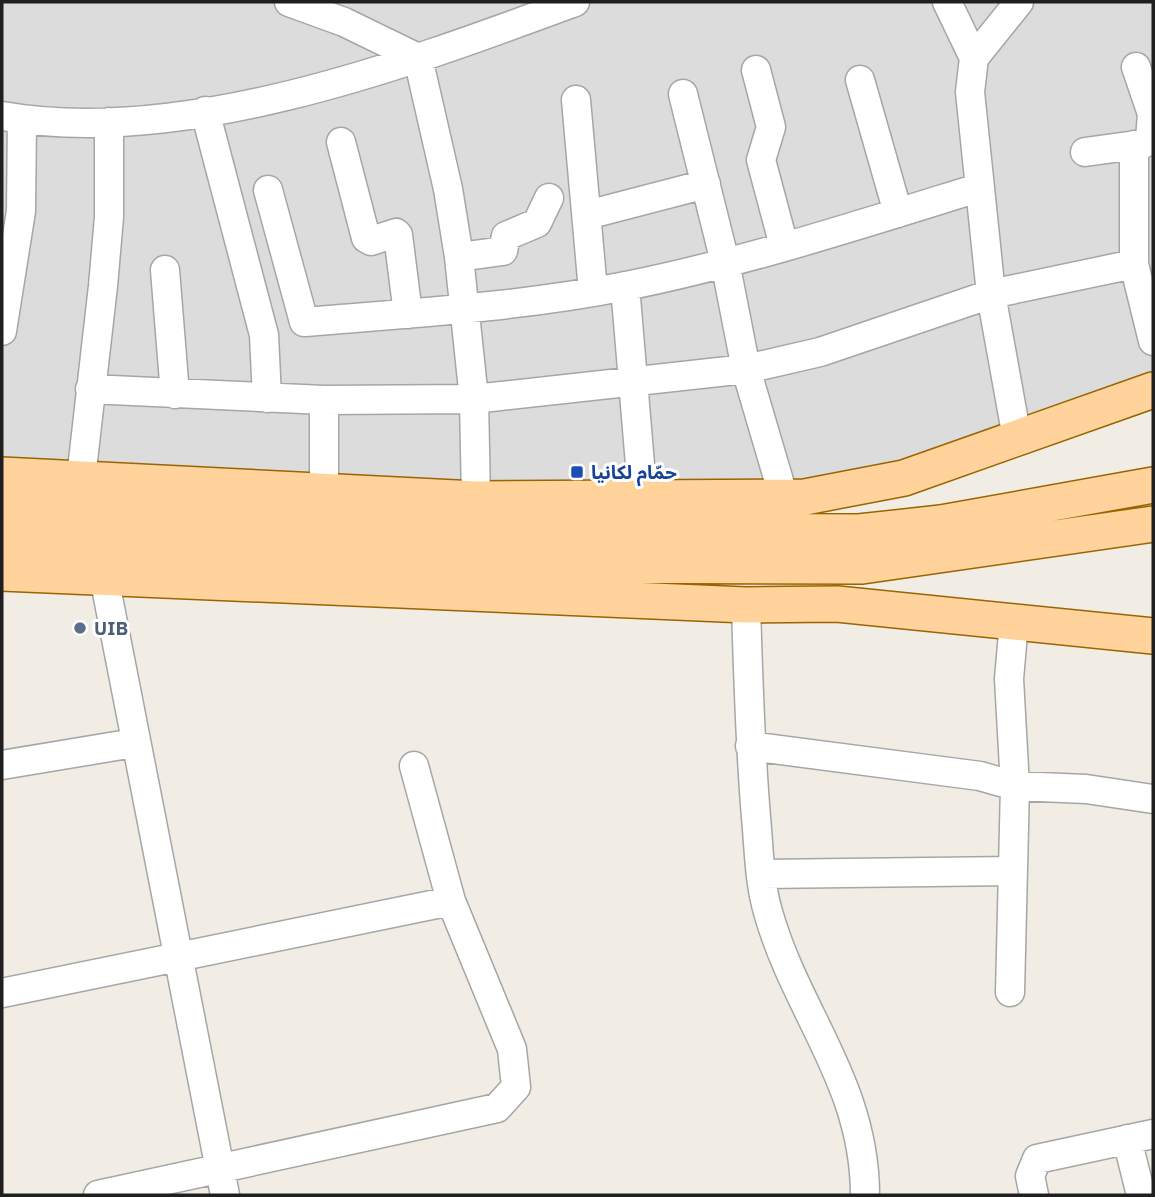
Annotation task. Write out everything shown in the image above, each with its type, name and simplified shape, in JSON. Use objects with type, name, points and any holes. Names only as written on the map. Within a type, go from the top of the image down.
[{"type":"main road","points":[[2,475],[476,499],[784,498],[904,478],[1153,390]]},
{"type":"main road","points":[[1111,492],[1153,480]]},
{"type":"main road","points":[[2,506],[465,530],[859,532],[941,523],[1153,485]]},
{"type":"main road","points":[[2,538],[466,565],[862,566],[1153,524]]},
{"type":"main road","points":[[128,545],[313,586]]},
{"type":"main road","points":[[2,573],[746,606],[837,604],[1153,636]]},
{"type":"street","points":[[289,2],[344,22],[418,58]]},
{"type":"street","points":[[2,331],[21,211],[12,117],[109,122],[205,111],[363,77],[576,2]]},
{"type":"street","points":[[947,2],[974,58]]},
{"type":"street","points":[[1017,438],[992,294],[978,188],[970,92],[974,58],[1019,2]]},
{"type":"street","points":[[418,58],[449,188],[459,257],[474,399],[476,499]]},
{"type":"street","points":[[1086,152],[1135,145],[1150,139],[1153,114],[1136,67]]},
{"type":"street","points":[[756,70],[771,131],[761,160],[784,246]]},
{"type":"street","points":[[860,80],[898,213]]},
{"type":"street","points":[[683,94],[725,262],[746,369],[784,498]]},
{"type":"street","points":[[576,100],[593,291]]},
{"type":"street","points":[[205,111],[264,335],[267,398]]},
{"type":"street","points":[[81,478],[108,217],[109,122]]},
{"type":"street","points":[[341,142],[366,237],[371,241],[396,233],[398,235],[408,314]]},
{"type":"street","points":[[1135,145],[1134,264],[1153,341]]},
{"type":"street","points":[[587,215],[705,184]]},
{"type":"street","points":[[268,190],[304,322],[463,310],[625,286],[784,246],[978,188]]},
{"type":"street","points":[[459,257],[503,251],[506,236],[537,223],[549,198]]},
{"type":"street","points":[[90,389],[324,400],[474,399],[746,369],[820,352],[992,294],[1134,264]]},
{"type":"street","points":[[165,271],[175,394]]},
{"type":"street","points":[[625,286],[643,500]]},
{"type":"street","points":[[324,400],[324,491]]},
{"type":"street","points":[[104,577],[134,743],[223,1182]]},
{"type":"street","points":[[746,606],[750,747],[761,874],[775,933],[826,1042],[858,1127],[864,1163],[865,1195]]},
{"type":"street","points":[[1010,992],[1015,786],[1009,678],[1014,622]]},
{"type":"street","points":[[2,765],[134,743]]},
{"type":"street","points":[[750,747],[980,776],[1015,786],[1086,789],[1153,799]]},
{"type":"street","points":[[98,1195],[223,1182],[479,1114],[497,1108],[508,1099],[516,1087],[512,1049],[451,901],[414,766]]},
{"type":"street","points":[[761,874],[1013,871]]},
{"type":"street","points":[[2,993],[451,901]]},
{"type":"street","points":[[1034,1195],[1030,1175],[1037,1158],[1140,1136],[1141,1195]]},
{"type":"shaded area","points":[[2,2],[1153,2],[1153,378],[900,469],[811,482],[594,488],[2,458]]},
{"type":"place","name":"حمّام لكانيا","points":[[577,472]]},
{"type":"place","name":"UIB","points":[[80,628]]}]
